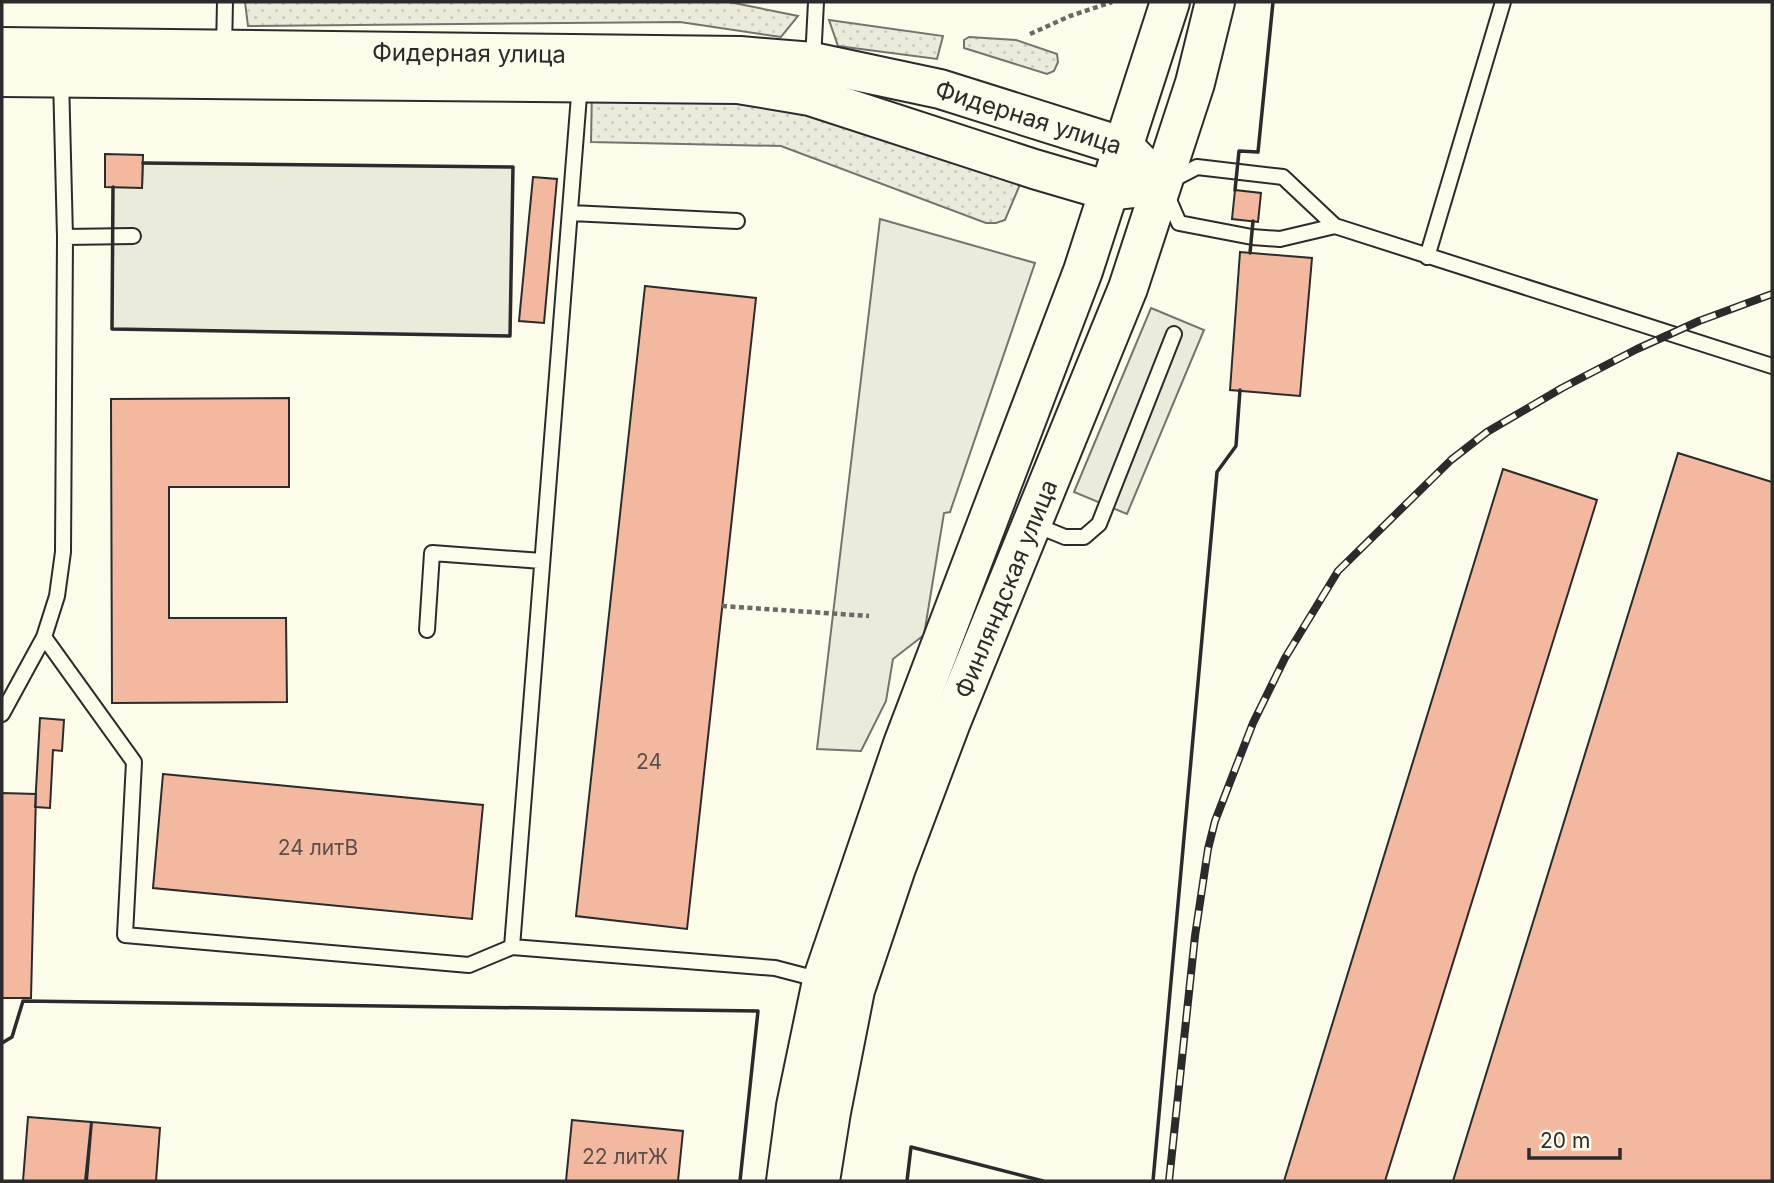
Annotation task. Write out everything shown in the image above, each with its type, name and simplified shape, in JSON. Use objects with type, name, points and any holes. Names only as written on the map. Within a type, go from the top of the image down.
[{"type":"street","name":"Финляндская улица","points":[[786,1181],[796,1106],[839,985],[903,744],[1083,271],[1170,2]]},
{"type":"street","name":"Финляндская улица","points":[[820,1181],[831,1112],[839,985],[896,868],[1031,523],[1128,288],[1195,83],[1214,2]]},
{"type":"street","name":"Фидерная улица","points":[[2,47],[740,56],[813,62],[940,89],[1124,147],[1162,185]]},
{"type":"street","name":"Фидерная улица","points":[[2,77],[738,83],[810,96],[1109,191],[1162,185]]},
{"type":"lane","points":[[224,49],[225,2]]},
{"type":"lane","points":[[813,62],[816,2]]},
{"type":"lane","points":[[1427,257],[1503,2]]},
{"type":"lane","points":[[2,714],[44,637],[57,596],[62,552],[65,237],[61,77]]},
{"type":"lane","points":[[512,947],[580,82]]},
{"type":"lane","points":[[1335,226],[1280,239],[1204,229],[1180,223],[1162,185],[1197,167],[1283,177],[1335,226],[1772,366]]},
{"type":"lane","points":[[571,214],[737,221]]},
{"type":"lane","points":[[65,237],[133,236]]},
{"type":"lane","points":[[1031,523],[1065,537],[1084,537],[1099,524],[1174,334]]},
{"type":"lane","points":[[427,630],[432,553],[542,561]]},
{"type":"lane","points":[[44,637],[134,762],[125,935],[469,965],[512,947],[775,968],[839,985]]},
{"type":"path","points":[[1030,34],[1070,16],[1112,2]]},
{"type":"path","points":[[722,606],[869,616]]},
{"type":"shaded area","points":[[245,2],[729,2],[798,16],[781,37],[680,22],[248,26]]},
{"type":"shaded area","points":[[829,20],[943,36],[937,59],[838,46]]},
{"type":"shaded area","points":[[969,37],[1016,40],[1057,54],[1058,62],[1054,71],[1047,74],[964,48],[964,40]]},
{"type":"shaded area","points":[[592,88],[804,112],[1021,182],[1005,220],[986,223],[781,146],[591,142]]},
{"type":"shaded area","points":[[143,163],[513,167],[510,336],[112,329],[113,187],[142,187]]},
{"type":"shaded area","points":[[880,219],[1035,263],[950,512],[944,513],[924,635],[893,659],[886,701],[861,751],[817,749]]},
{"type":"shaded area","points":[[1151,308],[1204,330],[1127,514],[1074,492]]},
{"type":"building","points":[[105,154],[143,155],[142,188],[105,187]]},
{"type":"building","points":[[533,177],[557,179],[544,323],[519,321]]},
{"type":"building","points":[[1235,190],[1261,193],[1258,222],[1232,219]]},
{"type":"building","points":[[1240,252],[1312,258],[1300,396],[1230,390]]},
{"type":"building","points":[[645,286],[756,298],[687,929],[576,916]]},
{"type":"building","points":[[289,398],[289,487],[169,487],[169,618],[286,618],[287,702],[112,703],[111,399]]},
{"type":"building","points":[[1678,453],[1772,482],[1772,1181],[1453,1181]]},
{"type":"building","points":[[1503,469],[1597,500],[1385,1181],[1284,1181]]},
{"type":"building","points":[[40,718],[64,720],[62,751],[53,750],[50,808],[35,807]]},
{"type":"building","points":[[163,774],[483,805],[472,919],[153,888]]},
{"type":"building","points":[[2,793],[36,794],[31,998],[2,998]]},
{"type":"building","points":[[28,1117],[91,1122],[85,1181],[23,1181]]},
{"type":"building","points":[[572,1120],[683,1131],[678,1181],[566,1181]]},
{"type":"building","points":[[92,1122],[160,1128],[156,1181],[87,1181]]},
{"type":"railway","points":[[1169,1181],[1195,936],[1215,821],[1253,723],[1285,658],[1338,571],[1451,460],[1487,432],[1562,388],[1637,349],[1699,321],[1772,294]]},
{"type":"wall","points":[[1235,190],[1239,151],[1258,152],[1273,2]]},
{"type":"wall","points":[[113,187],[112,329],[510,336],[513,167],[143,163]]},
{"type":"wall","points":[[1250,253],[1253,221]]},
{"type":"wall","points":[[1153,1181],[1217,472],[1236,446],[1240,390]]},
{"type":"wall","points":[[2,1043],[12,1037],[23,1001],[758,1011],[740,1181]]},
{"type":"wall","points":[[907,1181],[911,1147],[1043,1181]]}]
